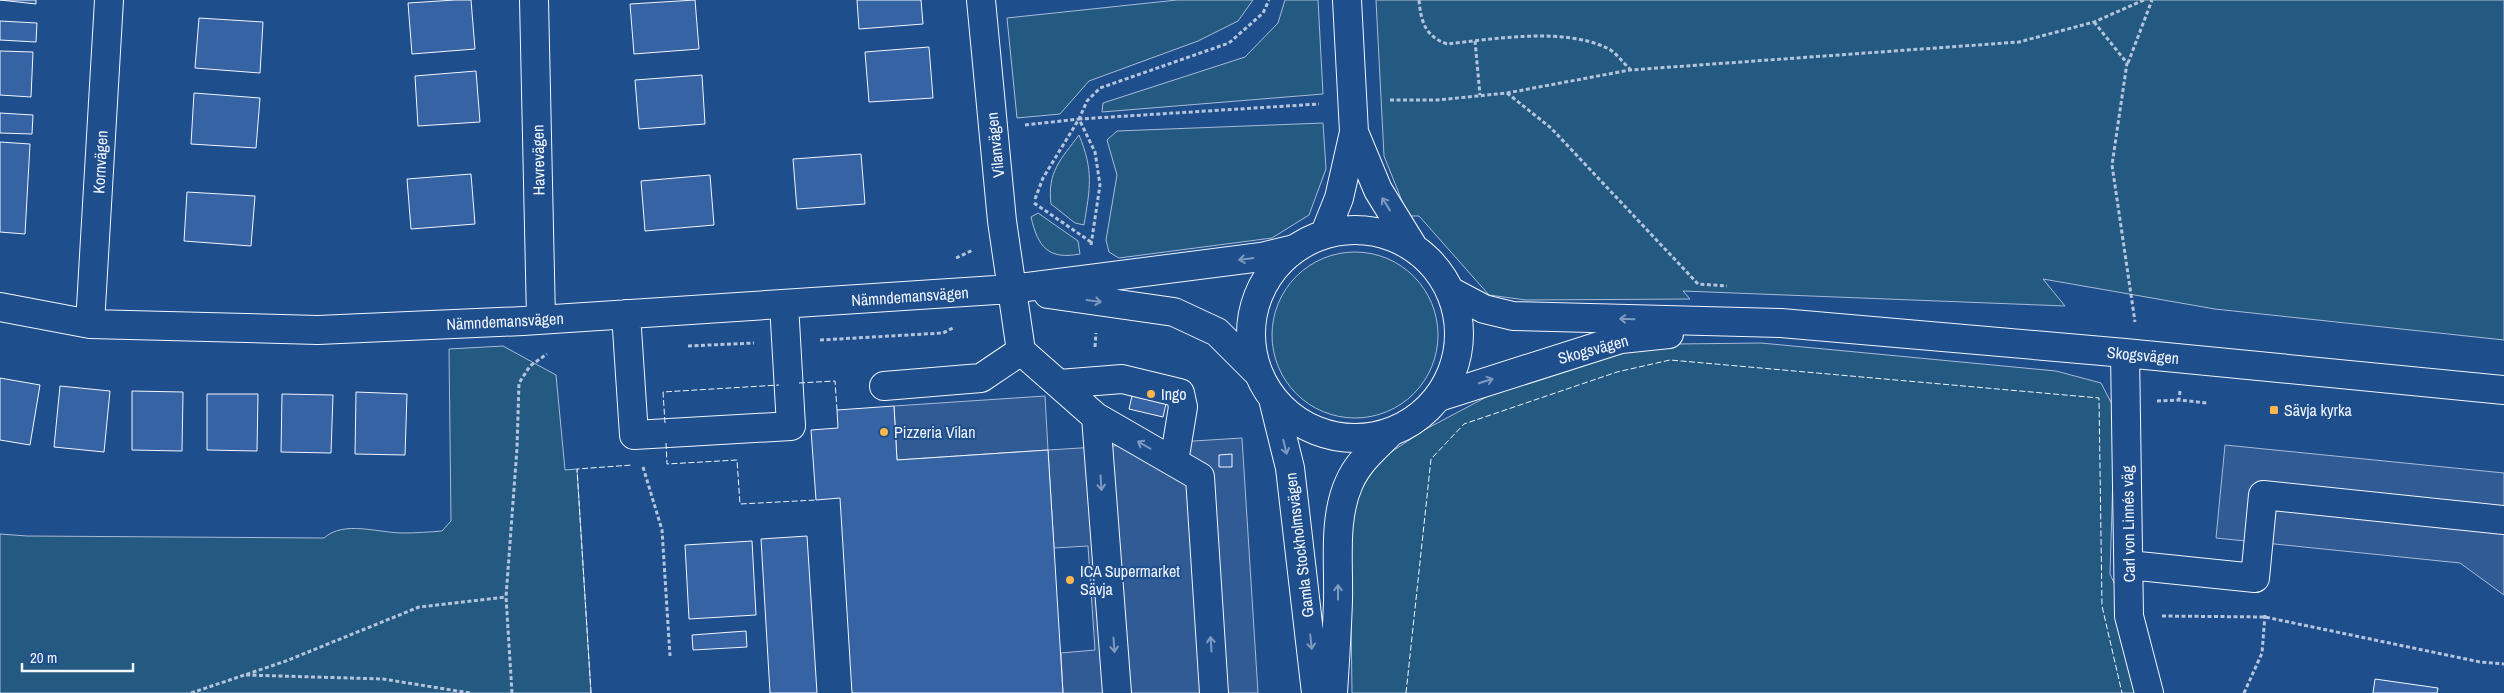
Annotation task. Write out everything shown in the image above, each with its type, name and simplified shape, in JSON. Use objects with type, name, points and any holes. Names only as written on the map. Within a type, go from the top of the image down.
[{"type":"street","name":"Kornvägen","points":[[90,324],[109,0]]},
{"type":"street","name":"Havrevägen","points":[[534,0],[541,319]]},
{"type":"street","name":"Vilanvägen","points":[[981,0],[1002,221],[1021,351]]},
{"type":"street","points":[[1325,233],[1339,198],[1354,132],[1347,0]]},
{"type":"street","points":[[1354,132],[1378,190],[1412,245],[1428,258],[1452,292],[1460,320],[1459,351],[1439,397],[1422,415],[1390,433],[1340,438],[1303,425],[1273,399],[1258,373],[1250,334],[1256,299],[1273,269],[1294,249],[1325,233],[1358,228],[1412,245]]},
{"type":"street","name":"Nämndemansvägen","points":[[0,307],[90,324],[318,330],[626,314],[1011,289],[1261,257],[1294,249]]},
{"type":"street","name":"Nämndemansvägen","points":[[1011,289],[1174,312],[1218,332],[1258,373]]},
{"type":"street","name":"Skogsvägen","points":[[1452,292],[1484,309],[1513,316],[1781,323],[2125,353],[2504,390]]},
{"type":"street","points":[[626,314],[634,435],[791,426],[784,304]]},
{"type":"street","name":"Skogsvägen","points":[[1439,397],[1621,339],[1781,323]]},
{"type":"street","points":[[884,386],[981,378],[1021,351],[1096,417],[1200,477],[1214,693]]},
{"type":"street","name":"Carl von Linnés väg","points":[[2125,353],[2129,616],[2149,693]]},
{"type":"street","points":[[1059,384],[1122,378],[1180,393],[1184,408],[1174,462]]},
{"type":"street","name":"Gamla Stockholmsvägen","points":[[1273,399],[1290,468],[1316,693]]},
{"type":"street","points":[[1096,417],[1117,693]]},
{"type":"street","name":"Gamla Stockholmsvägen","points":[[1333,693],[1338,600],[1338,535],[1342,506],[1349,483],[1361,462],[1390,433]]},
{"type":"street","points":[[2129,566],[2255,578],[2264,495],[2504,520]]},
{"type":"path","points":[[684,347],[943,332],[952,329],[962,320],[974,250],[984,232],[1034,203],[1043,178],[1079,119],[1087,101],[1100,88],[1229,43],[1263,13],[1269,0]]},
{"type":"path","points":[[1419,0],[1421,18],[1426,31],[1436,40],[1447,44],[1549,36],[1583,40],[1609,49],[1630,70]]},
{"type":"path","points":[[1390,100],[1438,100],[1507,93],[1630,70],[2019,42],[2094,22],[2144,0]]},
{"type":"path","points":[[2125,353],[2135,323],[2112,165],[2128,64],[2152,0]]},
{"type":"path","points":[[2094,22],[2128,64]]},
{"type":"path","points":[[1475,42],[1480,95]]},
{"type":"path","points":[[1507,93],[1551,128],[1698,284],[1733,286]]},
{"type":"path","points":[[993,129],[1079,119],[1326,104]]},
{"type":"path","points":[[1034,203],[1091,242]]},
{"type":"path","points":[[2125,322],[2143,324]]},
{"type":"path","points":[[512,693],[506,597],[517,448],[518,383],[530,366],[548,353]]},
{"type":"path","points":[[634,435],[662,530],[670,656]]},
{"type":"path","points":[[2244,693],[2262,654],[2265,617],[2255,578]]},
{"type":"path","points":[[191,693],[286,661],[419,607],[506,597]]},
{"type":"path","points":[[2129,616],[2265,617],[2480,662],[2504,664]]},
{"type":"path","points":[[243,676],[382,679],[470,693]]},
{"type":"shaded area","points":[[1177,0],[1253,0],[1238,21],[1198,41],[1089,81],[1060,114],[1017,118],[1007,18]]},
{"type":"shaded area","points":[[1285,0],[1318,0],[1323,94],[1102,112],[1103,103],[1245,57],[1278,23]]},
{"type":"shaded area","points":[[1376,0],[2504,0],[2504,340],[2215,309],[2043,279],[2065,306],[1683,291],[1690,299],[1526,300],[1489,295],[1419,216],[1408,216],[1384,156]]},
{"type":"shaded area","points":[[1323,123],[1326,169],[1309,215],[1272,238],[1119,258],[1109,252],[1106,240],[1117,175],[1107,140],[1117,131]]},
{"type":"shaded area","points":[[1079,135],[1089,170],[1088,200],[1084,225],[1075,223],[1051,204],[1050,193],[1053,174],[1057,166]]},
{"type":"shaded area","points":[[1038,213],[1078,241],[1080,254],[1060,255],[1046,249],[1037,236],[1031,217]]},
{"type":"shaded area","points":[[1363,252],[1387,258],[1414,276],[1432,303],[1438,335],[1432,367],[1414,394],[1401,404],[1379,415],[1347,418],[1323,412],[1302,399],[1291,388],[1275,359],[1272,327],[1278,303],[1291,282],[1302,271],[1331,255]]},
{"type":"shaded area","points":[[1761,343],[2056,371],[2101,383],[2115,410],[2110,574],[2129,616],[2149,693],[1352,693],[1350,542],[1353,509],[1362,483],[1382,458],[1426,429],[1511,384],[1602,356],[1677,344]]},
{"type":"shaded area","points":[[503,346],[556,375],[565,470],[577,469],[591,693],[0,693],[0,534],[27,536],[324,538],[341,530],[351,529],[403,533],[442,531],[451,521],[449,349]]},
{"type":"shaded area","points":[[1045,396],[1048,450],[897,460],[894,406]]},
{"type":"shaded area","points":[[1242,438],[1258,693],[1063,693],[1061,653],[1095,650],[1088,546],[1054,548],[1048,450]]},
{"type":"shaded area","points":[[2225,445],[2504,473],[2504,595],[2460,563],[2216,538]]},
{"type":"building","points":[[0,0],[36,0],[36,4]]},
{"type":"building","points":[[471,0],[475,49],[412,54],[408,3]]},
{"type":"building","points":[[695,0],[699,49],[634,54],[630,4]]},
{"type":"building","points":[[857,0],[921,0],[923,24],[859,29]]},
{"type":"building","points":[[199,18],[263,22],[260,73],[195,68]]},
{"type":"building","points":[[0,21],[37,23],[36,42],[0,40]]},
{"type":"building","points":[[929,47],[933,98],[869,102],[865,52]]},
{"type":"building","points":[[0,51],[33,52],[31,97],[0,95]]},
{"type":"building","points":[[476,71],[480,122],[418,126],[415,76]]},
{"type":"building","points":[[702,75],[705,124],[639,129],[635,80]]},
{"type":"building","points":[[194,93],[260,98],[256,148],[191,144]]},
{"type":"building","points":[[0,113],[33,115],[32,134],[0,133]]},
{"type":"building","points":[[0,142],[30,144],[25,234],[0,232]]},
{"type":"building","points":[[861,154],[865,204],[797,209],[793,159]]},
{"type":"building","points":[[471,174],[475,224],[411,229],[407,179]]},
{"type":"building","points":[[710,175],[714,225],[645,231],[641,181]]},
{"type":"building","points":[[187,192],[255,196],[251,246],[184,241]]},
{"type":"building","points":[[1137,374],[1171,382],[1163,417],[1129,409]]},
{"type":"building","points":[[0,378],[40,385],[30,445],[0,440]]},
{"type":"building","points":[[60,386],[110,391],[104,452],[54,447]]},
{"type":"building","points":[[132,391],[183,392],[182,451],[132,450]]},
{"type":"building","points":[[356,392],[407,394],[405,455],[355,454]]},
{"type":"building","points":[[207,394],[258,394],[257,451],[207,450]]},
{"type":"building","points":[[282,394],[333,395],[331,453],[281,452]]},
{"type":"building","points":[[894,406],[897,460],[1048,450],[1063,693],[852,693],[840,498],[816,500],[811,430],[838,428],[837,410]]},
{"type":"building","points":[[1232,454],[1232,467],[1219,467],[1219,455]]},
{"type":"building","points":[[807,536],[817,693],[770,693],[761,539]]},
{"type":"building","points":[[752,541],[756,615],[689,619],[685,545]]},
{"type":"building","points":[[746,631],[747,647],[693,650],[692,635]]},
{"type":"building","points":[[2375,679],[2438,688],[2437,693],[2373,693]]},
{"type":"fence","points":[[1406,693],[1431,459],[1464,424],[1617,372],[1670,360],[2099,398],[2102,606],[2122,693]]},
{"type":"fence","points":[[799,383],[835,381],[837,410]]},
{"type":"fence","points":[[665,423],[663,392],[779,385]]},
{"type":"fence","points":[[666,443],[667,464],[737,460],[740,504],[816,500]]},
{"type":"fence","points":[[591,693],[577,469],[632,465]]},
{"type":"place","name":"Ingo","points":[[1151,394]]},
{"type":"place","name":"Sävja kyrka","points":[[2274,410]]},
{"type":"place","name":"Pizzeria Vilan","points":[[884,432]]},
{"type":"place","name":"ICA Supermarket Sävja","points":[[1070,580]]}]
